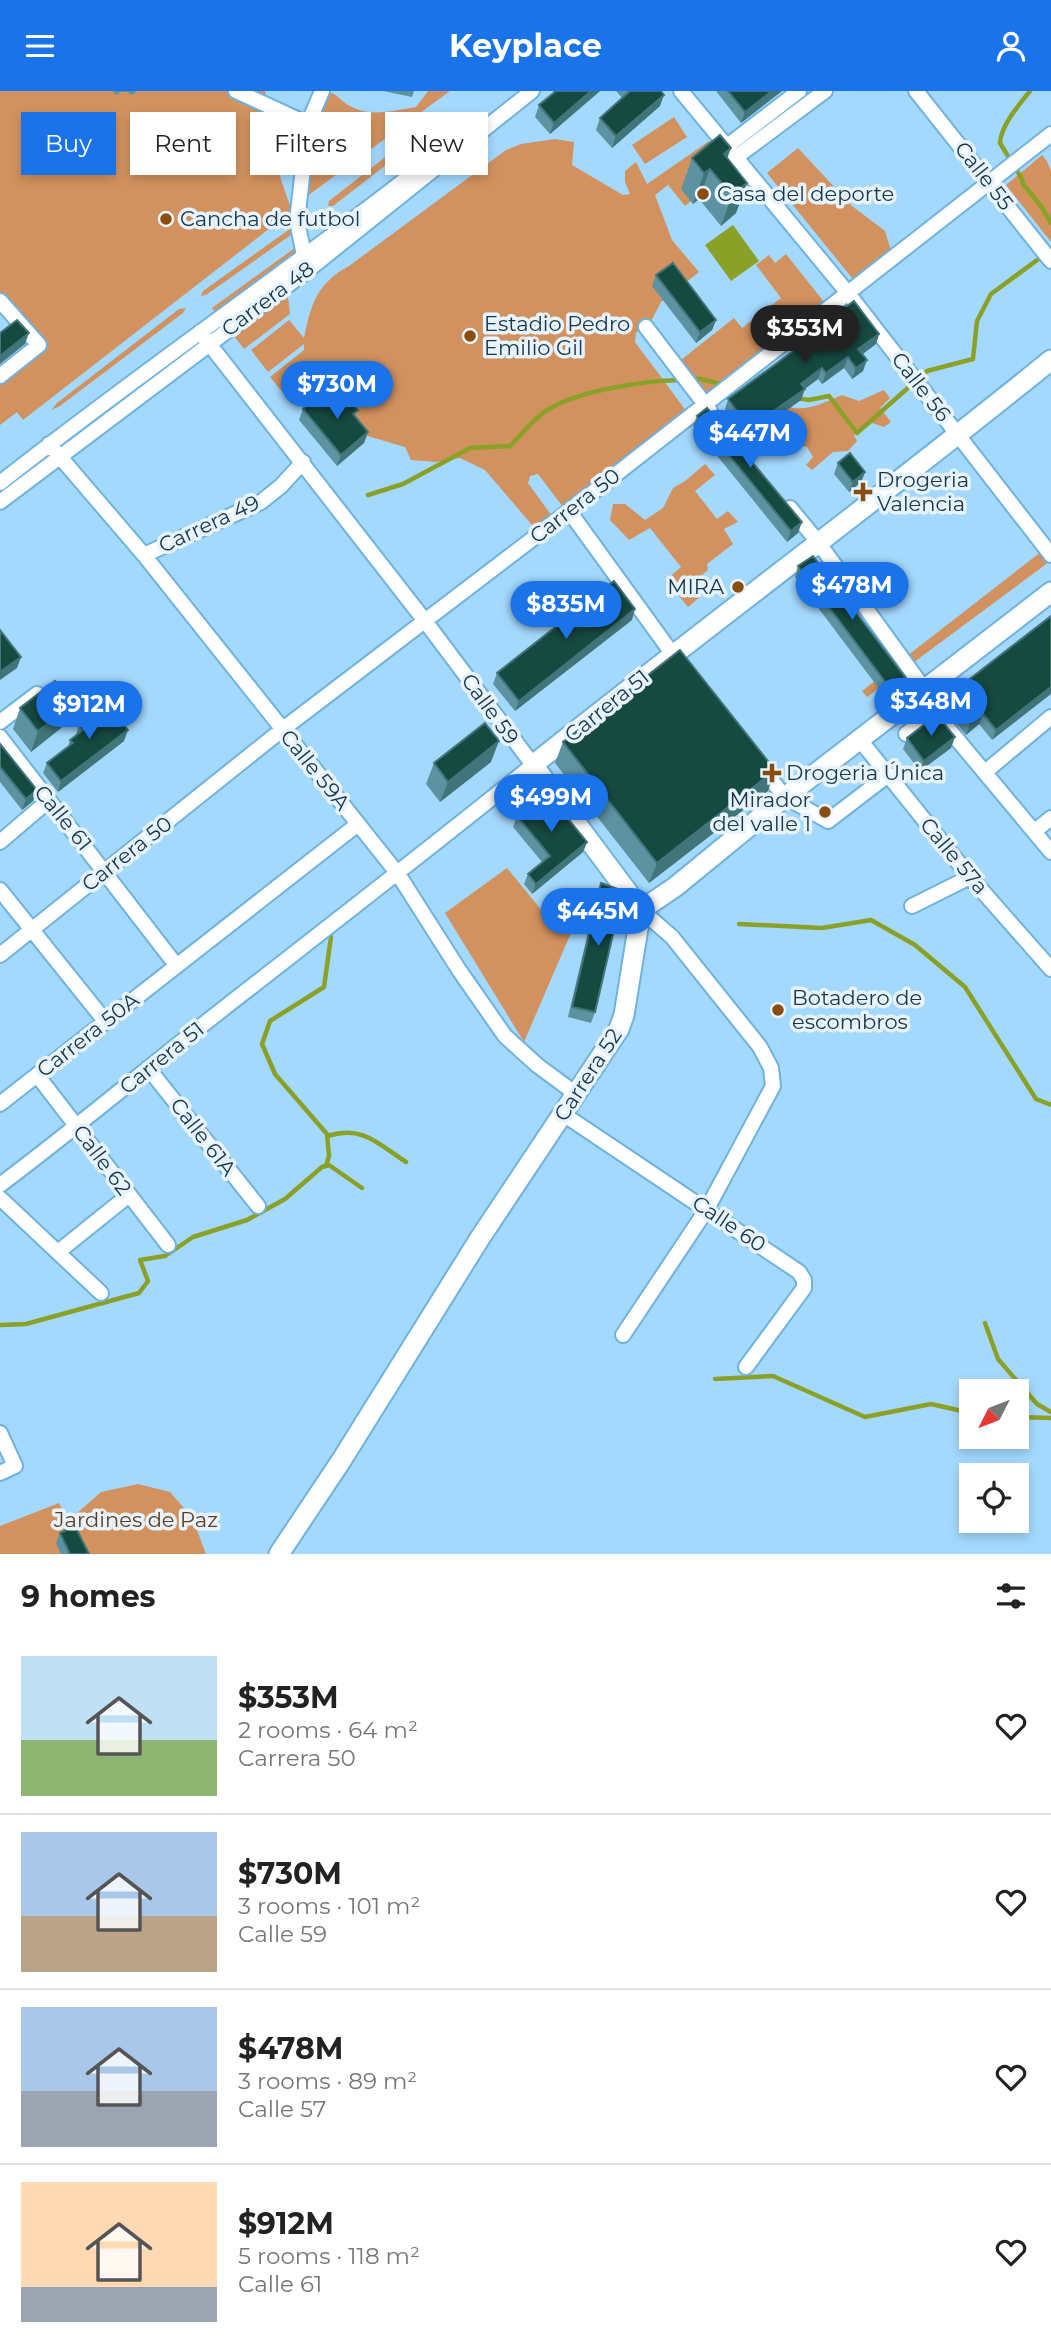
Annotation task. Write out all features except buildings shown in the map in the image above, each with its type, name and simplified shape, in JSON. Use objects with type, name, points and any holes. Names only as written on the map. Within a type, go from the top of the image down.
[{"type":"main road","name":"Carrera 51","points":[[533,765],[1051,360]]},
{"type":"main road","points":[[641,911],[1051,592]]},
{"type":"main road","name":"Calle 59","points":[[533,765],[641,911]]},
{"type":"main road","name":"Carrera 52","points":[[279,1554],[341,1461],[480,1238],[620,1029],[641,911]]},
{"type":"street","points":[[236,91],[282,112]]},
{"type":"street","points":[[313,112],[322,91]]},
{"type":"street","name":"Calle 56","points":[[681,91],[733,150],[848,292],[1051,555]]},
{"type":"street","name":"Calle 56","points":[[691,91],[733,150]]},
{"type":"street","points":[[733,150],[799,91]]},
{"type":"street","points":[[733,150],[825,91]]},
{"type":"street","name":"Calle 55","points":[[916,91],[1051,261]]},
{"type":"street","name":"Carrera 48","points":[[0,483],[49,444],[306,264],[527,92]]},
{"type":"street","name":"Carrera 50","points":[[0,955],[283,729],[569,511],[1051,134]]},
{"type":"street","points":[[302,175],[297,222],[306,264]]},
{"type":"street","points":[[0,301],[39,345],[0,376]]},
{"type":"street","points":[[646,327],[722,426]]},
{"type":"street","name":"Carrera 48","points":[[0,502],[60,457],[205,337]]},
{"type":"street","name":"Calle 59","points":[[205,337],[533,765]]},
{"type":"street","name":"Calle 59A","points":[[49,444],[144,555],[398,874],[505,1036],[537,1065],[576,1094]]},
{"type":"street","name":"Carrera 49","points":[[144,555],[261,502],[281,486],[303,462]]},
{"type":"street","points":[[783,500],[818,542],[925,690]]},
{"type":"street","points":[[569,511],[688,674]]},
{"type":"street","points":[[0,722],[37,694]]},
{"type":"street","points":[[906,734],[933,713],[936,714],[1051,852]]},
{"type":"street","points":[[985,772],[1051,717]]},
{"type":"street","name":"Calle 61","points":[[0,737],[177,965]]},
{"type":"street","name":"Calle 57a","points":[[860,740],[970,877],[1051,969]]},
{"type":"street","points":[[753,756],[785,797],[828,821],[888,775]]},
{"type":"street","name":"Carrera 51","points":[[0,1185],[78,1127],[148,1068],[398,874],[533,765]]},
{"type":"street","points":[[0,842],[48,801]]},
{"type":"street","points":[[1035,831],[1051,818]]},
{"type":"street","name":"Carrera 50A","points":[[0,1104],[358,824]]},
{"type":"street","points":[[912,906],[970,877]]},
{"type":"street","points":[[0,890],[105,1021]]},
{"type":"street","name":"Calle 59","points":[[641,911],[672,937],[760,1047],[771,1068],[773,1086],[707,1209]]},
{"type":"street","name":"Calle 61A","points":[[148,1068],[258,1206]]},
{"type":"street","name":"Calle 62","points":[[37,1075],[168,1245]]},
{"type":"street","name":"Calle 60","points":[[563,1114],[799,1272],[804,1280],[804,1288],[746,1367]]},
{"type":"street","points":[[58,1252],[130,1195]]},
{"type":"street","points":[[0,1198],[101,1293]]},
{"type":"street","points":[[622,1335],[707,1209]]},
{"type":"street","points":[[0,1433],[15,1466],[0,1473]]},
{"type":"green space","points":[[0,91],[265,91],[269,112],[250,112],[250,175],[280,175],[292,211],[23,420],[17,412],[0,425],[0,380],[35,352],[0,307]]},
{"type":"green space","points":[[315,91],[330,92],[348,105],[369,112],[309,112]]},
{"type":"green space","points":[[428,91],[450,91],[421,112],[385,112],[385,139],[371,149],[371,112],[416,107]]},
{"type":"green space","points":[[674,117],[687,137],[645,164],[632,145]]},
{"type":"green space","name":"Estadio Pedro Emilio Gil","points":[[555,139],[574,142],[572,165],[623,195],[630,194],[625,182],[625,171],[636,162],[647,184],[709,141],[716,150],[686,172],[702,192],[685,206],[668,185],[655,195],[672,240],[699,272],[661,302],[648,327],[643,327],[636,333],[635,342],[687,412],[566,511],[538,474],[530,476],[528,483],[554,519],[538,532],[485,470],[460,458],[436,462],[411,460],[405,447],[364,435],[333,403],[315,376],[288,399],[270,377],[304,350],[304,344],[268,372],[251,350],[289,320],[304,338],[313,305],[329,280],[472,175],[488,175],[488,163],[506,150],[521,144]]},
{"type":"green space","points":[[798,148],[852,206],[885,231],[892,254],[856,283],[767,173]]},
{"type":"green space","points":[[1042,155],[1051,171],[1051,242],[1006,185]]},
{"type":"green space","points":[[385,157],[385,166],[333,206],[328,206],[329,201],[362,175],[371,175],[371,168]]},
{"type":"green space","points":[[297,175],[336,175],[306,197]]},
{"type":"green space","points":[[294,226],[298,230],[201,296],[203,291]]},
{"type":"green space","points":[[303,242],[287,288],[290,314],[244,349],[212,308]]},
{"type":"green space","points":[[786,254],[824,302],[707,393],[681,360],[734,318],[742,328],[781,298],[756,265],[769,255],[775,263]]},
{"type":"green space","points":[[186,308],[183,313],[60,406],[51,410],[179,309]]},
{"type":"green space","points":[[884,390],[890,398],[880,408],[891,422],[884,427],[872,423],[854,435],[857,441],[848,451],[833,452],[812,470],[806,465],[813,457],[807,447],[775,441],[781,428],[772,413],[783,405],[805,408],[842,395],[859,401]]},
{"type":"green space","points":[[705,464],[715,475],[695,491],[717,519],[728,511],[738,522],[724,529],[733,544],[707,564],[708,570],[691,584],[700,597],[688,607],[666,580],[681,567],[650,528],[629,540],[610,520],[613,504],[625,504],[645,520],[663,508],[673,488]]},
{"type":"green space","points":[[1051,544],[1051,563],[867,697],[862,691]]},
{"type":"green space","points":[[507,868],[548,918],[580,892],[586,898],[524,1042],[445,913]]},
{"type":"green space","name":"Jardines de Paz","points":[[138,1484],[170,1492],[192,1517],[206,1554],[0,1554],[0,1526],[59,1503],[68,1521],[101,1492]]},
{"type":"shaded area","points":[[733,225],[759,261],[731,281],[705,245]]},
{"type":"waterway","points":[[1030,91],[1007,122],[1000,143],[1023,184],[1051,223]]},
{"type":"waterway","points":[[795,398],[809,400],[829,396],[857,433],[927,371],[973,359],[977,321],[991,294],[1044,255]]},
{"type":"waterway","points":[[689,379],[725,385]]},
{"type":"waterway","points":[[368,495],[403,484],[470,448],[510,446],[533,421],[562,402],[631,385],[680,380]]},
{"type":"waterway","points":[[739,924],[822,928],[871,920],[915,945],[965,987],[1036,1099],[1051,1105]]},
{"type":"waterway","points":[[0,1325],[26,1324],[139,1293],[148,1281],[140,1260],[165,1256],[193,1237],[247,1220],[285,1199],[326,1166],[329,1156],[327,1134],[275,1074],[262,1044],[270,1021],[324,987],[331,937]]},
{"type":"waterway","points":[[328,1136],[340,1133],[361,1135],[406,1162]]},
{"type":"waterway","points":[[326,1166],[329,1165],[362,1188]]},
{"type":"waterway","points":[[985,1323],[998,1359],[1037,1404],[1051,1412]]},
{"type":"waterway","points":[[715,1379],[773,1376],[865,1417],[931,1404],[959,1410]]},
{"type":"waterway","points":[[1029,1417],[1051,1418]]},
{"type":"place","name":"Casa del deporte","points":[[703,194]]},
{"type":"place","name":"Cancha de futbol","points":[[166,219]]},
{"type":"place","name":"Estadio Pedro Emilio Gil","points":[[470,336]]},
{"type":"place","name":"Drogeria Valencia","points":[[863,492]]},
{"type":"place","name":"MIRA","points":[[738,587]]},
{"type":"place","name":"Drogeria Única","points":[[772,773]]},
{"type":"place","name":"Mirador del valle 1","points":[[825,812]]},
{"type":"place","name":"Botadero de escombros","points":[[778,1010]]}]
